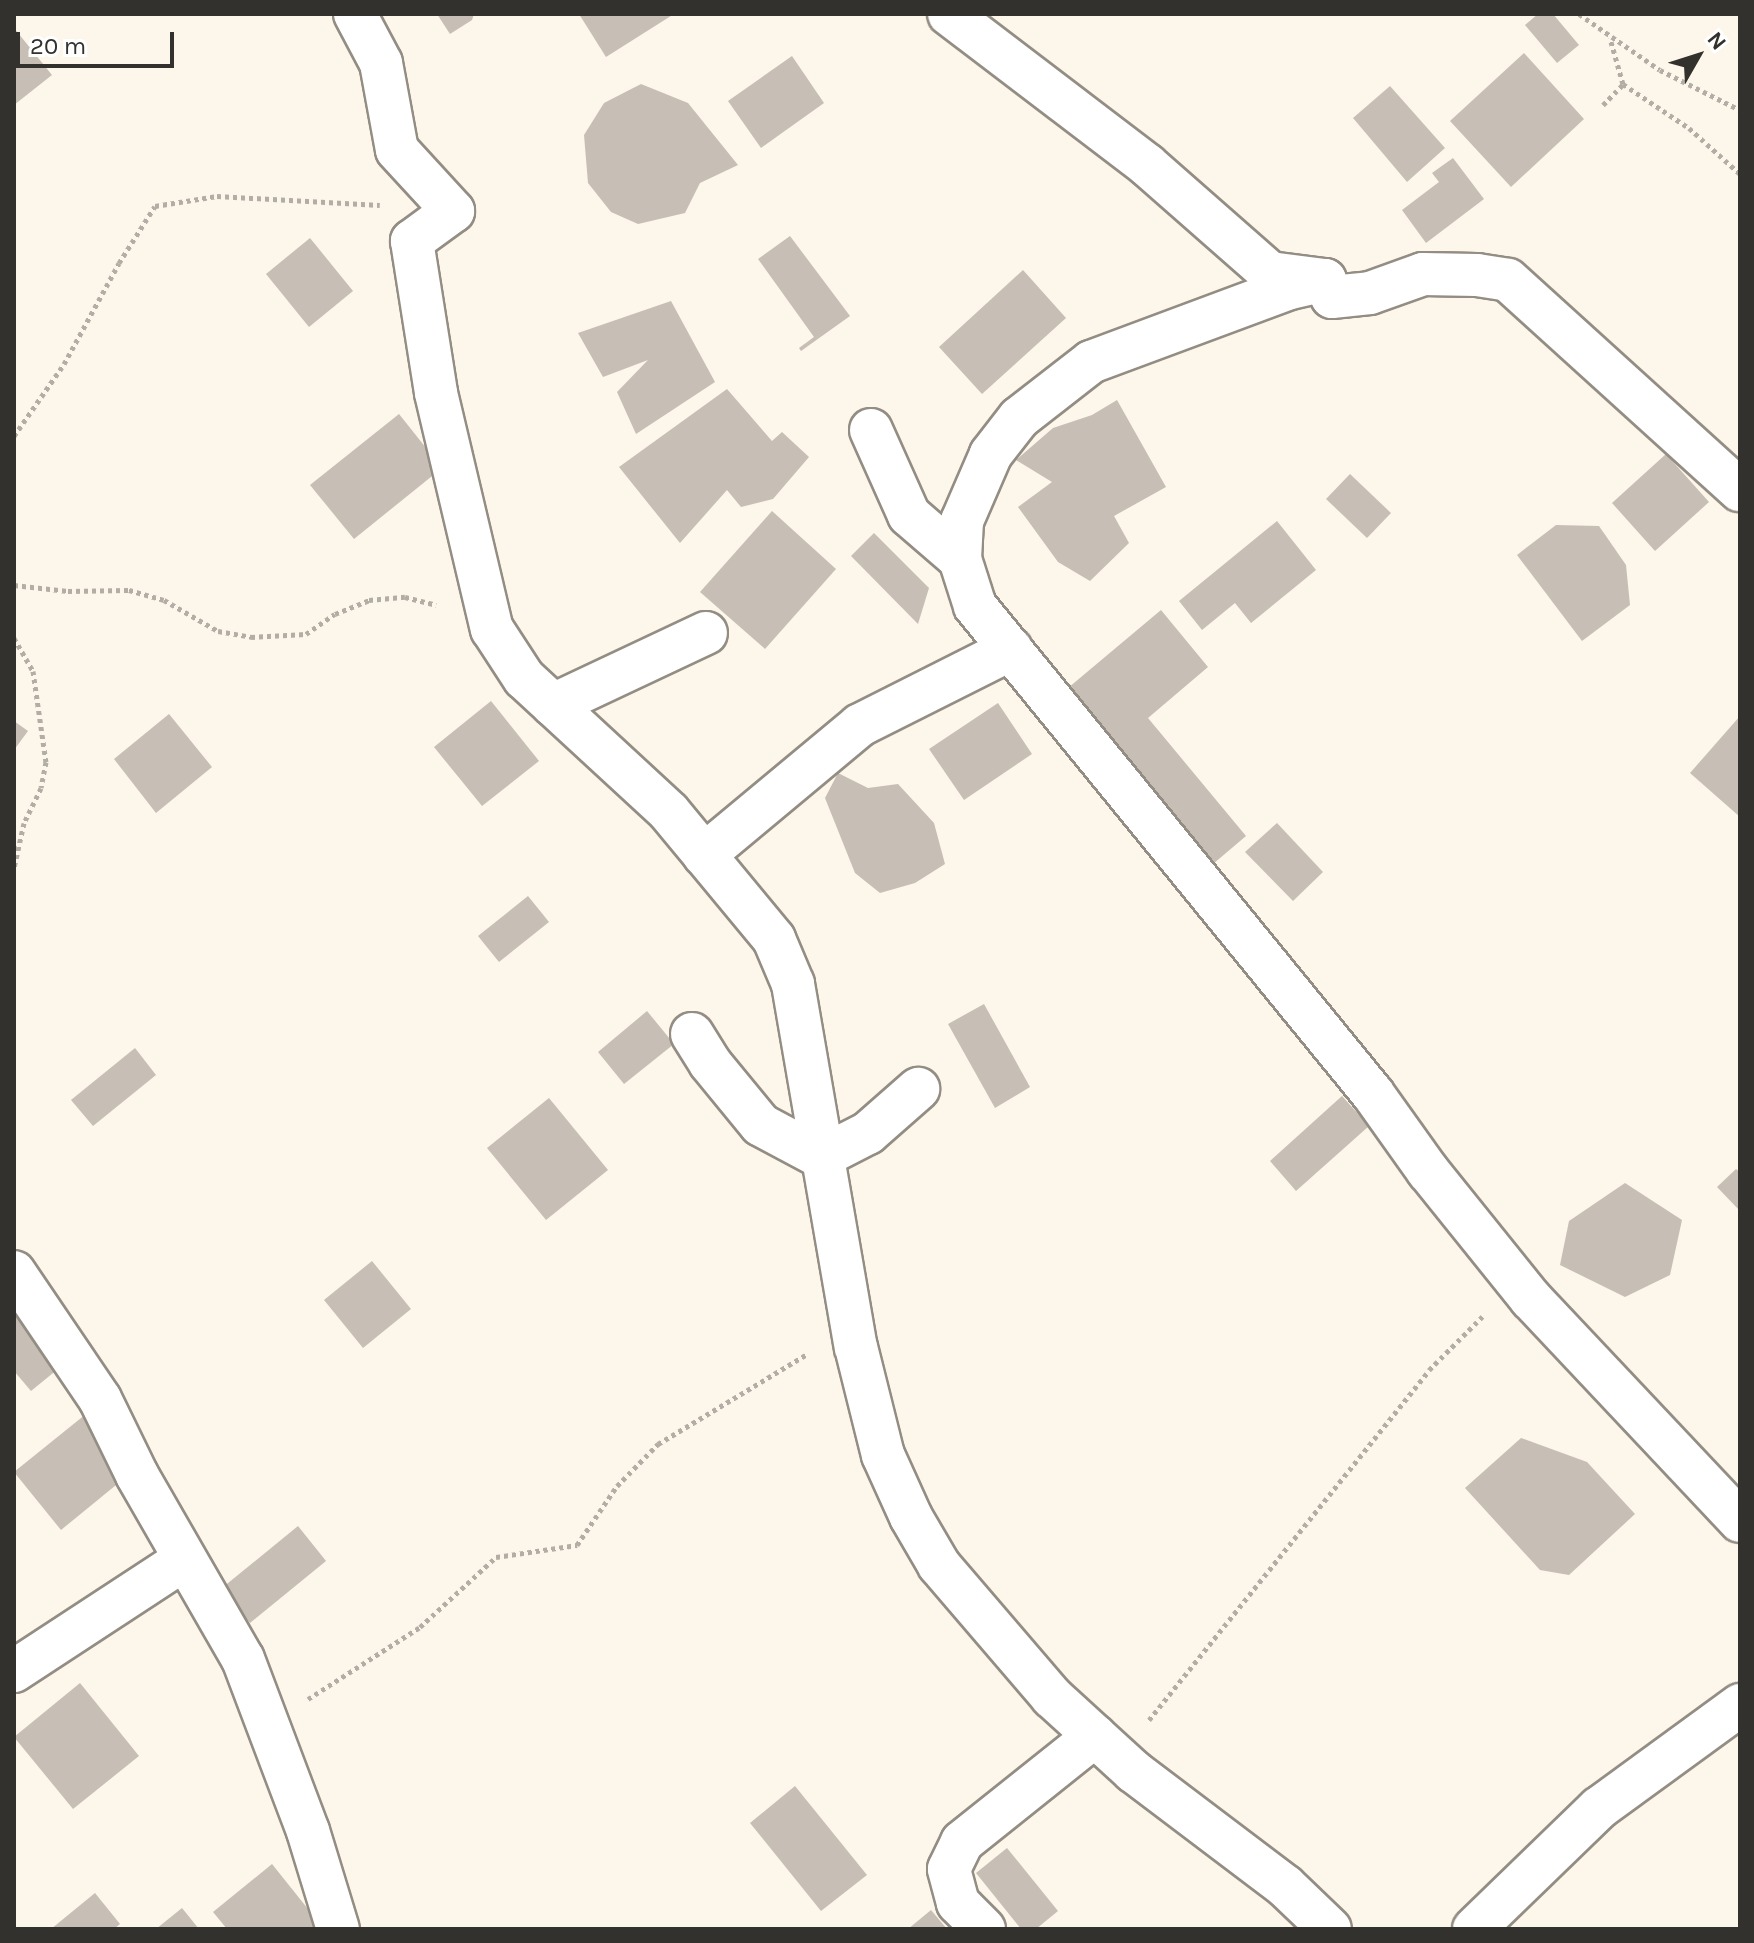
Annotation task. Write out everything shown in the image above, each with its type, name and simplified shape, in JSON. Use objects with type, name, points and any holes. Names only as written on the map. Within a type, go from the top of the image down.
[{"type":"street","points":[[355,14],[381,63],[397,150],[453,211],[412,241],[436,393],[492,629],[517,670],[669,812],[774,939],[793,984],[852,1327],[883,1455],[925,1541],[975,1610],[1052,1697],[1106,1747],[1285,1886],[1330,1929]]},
{"type":"street","points":[[949,14],[1147,165],[1270,273],[1325,280]]},
{"type":"street","points":[[1325,280],[1332,297],[1370,293],[1423,274],[1477,275],[1508,280],[1740,490]]},
{"type":"street","points":[[1325,280],[1287,289],[1091,362],[1019,418],[991,454],[962,521],[960,559],[975,606],[1373,1094],[1428,1171],[1517,1282],[1740,1521]]},
{"type":"street","points":[[871,430],[909,515],[960,559]]},
{"type":"street","points":[[553,705],[706,633]]},
{"type":"street","points":[[704,855],[860,725],[1011,649]]},
{"type":"street","points":[[692,1034],[710,1063],[761,1125],[821,1157]]},
{"type":"street","points":[[821,1157],[868,1133],[918,1089]]},
{"type":"street","points":[[14,1272],[100,1399],[137,1475],[243,1659],[308,1831],[338,1929]]},
{"type":"street","points":[[14,1671],[185,1559]]},
{"type":"street","points":[[1474,1929],[1599,1808],[1740,1705]]},
{"type":"street","points":[[984,1929],[958,1903],[949,1869],[962,1842],[1106,1747]]},
{"type":"path","points":[[1579,14],[1660,70],[1740,110]]},
{"type":"path","points":[[1610,37],[1623,84],[1689,128],[1740,174]]},
{"type":"path","points":[[1603,105],[1623,84]]},
{"type":"path","points":[[14,436],[64,364],[119,263],[155,206],[217,196],[453,211]]},
{"type":"path","points":[[14,585],[68,591],[129,590],[164,600],[218,631],[251,637],[306,634],[335,614],[369,600],[405,597],[447,609],[492,629]]},
{"type":"path","points":[[14,638],[33,671],[46,762],[41,788],[24,823],[14,868]]},
{"type":"path","points":[[1106,1747],[1429,1370],[1517,1282]]},
{"type":"path","points":[[268,1725],[420,1627],[496,1557],[577,1545],[617,1486],[658,1444],[852,1327]]},
{"type":"building","points":[[437,14],[474,14],[472,20],[450,34]]},
{"type":"building","points":[[579,14],[674,14],[606,57]]},
{"type":"building","points":[[1538,14],[1553,14],[1579,45],[1557,63],[1525,25]]},
{"type":"building","points":[[14,28],[52,75],[14,105]]},
{"type":"building","points":[[1524,53],[1584,119],[1511,187],[1450,121]]},
{"type":"building","points":[[792,56],[824,103],[761,148],[728,101]]},
{"type":"building","points":[[641,84],[688,103],[738,165],[700,183],[685,213],[638,224],[611,212],[588,183],[584,135],[604,103]]},
{"type":"building","points":[[1390,86],[1445,148],[1407,182],[1353,118]]},
{"type":"building","points":[[1453,158],[1484,199],[1426,243],[1402,210],[1439,182],[1432,173]]},
{"type":"building","points":[[790,236],[850,316],[801,351],[799,348],[814,337],[758,259]]},
{"type":"building","points":[[310,238],[353,291],[309,327],[266,274]]},
{"type":"building","points":[[1023,270],[1066,318],[982,394],[939,347]]},
{"type":"building","points":[[671,301],[715,382],[636,434],[617,392],[648,360],[603,377],[578,333]]},
{"type":"building","points":[[727,389],[772,441],[782,432],[809,457],[773,499],[741,507],[727,490],[680,543],[619,467]]},
{"type":"building","points":[[1117,400],[1166,487],[1114,516],[1129,543],[1090,581],[1058,562],[1018,507],[1052,482],[1016,460],[1053,428],[1092,415]]},
{"type":"building","points":[[399,414],[442,468],[354,539],[310,485]]},
{"type":"building","points":[[1666,454],[1709,502],[1655,551],[1612,503]]},
{"type":"building","points":[[1350,474],[1391,513],[1367,538],[1326,499]]},
{"type":"building","points":[[772,511],[836,569],[765,649],[700,592]]},
{"type":"building","points":[[1277,521],[1316,570],[1251,623],[1235,603],[1202,630],[1179,601]]},
{"type":"building","points":[[1556,525],[1599,526],[1626,565],[1630,605],[1582,641],[1517,555]]},
{"type":"building","points":[[874,533],[929,588],[918,624],[851,556]]},
{"type":"building","points":[[1161,610],[1208,667],[1148,718],[1246,836],[1213,864],[1068,688]]},
{"type":"building","points":[[491,701],[539,761],[482,806],[434,747]]},
{"type":"building","points":[[998,703],[1032,754],[964,800],[929,749]]},
{"type":"building","points":[[169,714],[212,767],[156,813],[114,759]]},
{"type":"building","points":[[1740,716],[1740,817],[1690,773]]},
{"type":"building","points":[[14,721],[28,731],[14,750]]},
{"type":"building","points":[[838,773],[868,788],[898,784],[934,823],[945,864],[915,883],[880,893],[855,873],[825,798]]},
{"type":"building","points":[[1277,823],[1323,872],[1293,901],[1245,852]]},
{"type":"building","points":[[528,896],[549,922],[499,962],[478,936]]},
{"type":"building","points":[[984,1004],[1030,1087],[995,1108],[948,1024]]},
{"type":"building","points":[[647,1011],[674,1044],[624,1084],[598,1052]]},
{"type":"building","points":[[135,1048],[156,1075],[93,1126],[71,1100]]},
{"type":"building","points":[[1342,1096],[1369,1126],[1296,1191],[1270,1161]]},
{"type":"building","points":[[549,1098],[608,1170],[546,1220],[487,1148]]},
{"type":"building","points":[[1736,1169],[1740,1172],[1740,1211],[1717,1187]]},
{"type":"building","points":[[1625,1183],[1682,1220],[1670,1275],[1625,1297],[1560,1265],[1569,1221]]},
{"type":"building","points":[[372,1261],[411,1309],[363,1348],[324,1300]]},
{"type":"building","points":[[14,1293],[69,1360],[31,1391],[14,1371]]},
{"type":"building","points":[[86,1414],[132,1472],[61,1530],[14,1472]]},
{"type":"building","points":[[1521,1438],[1587,1462],[1635,1514],[1569,1575],[1540,1570],[1465,1488]]},
{"type":"building","points":[[298,1526],[326,1561],[250,1623],[222,1588]]},
{"type":"building","points":[[80,1683],[139,1756],[73,1809],[14,1737]]},
{"type":"building","points":[[795,1786],[867,1875],[821,1911],[750,1823]]},
{"type":"building","points":[[1007,1848],[1058,1911],[1036,1929],[1021,1929],[976,1873]]},
{"type":"building","points":[[272,1864],[324,1929],[227,1929],[213,1912]]},
{"type":"building","points":[[95,1893],[120,1924],[114,1929],[51,1929]]},
{"type":"building","points":[[182,1908],[199,1929],[156,1929]]},
{"type":"building","points":[[931,1910],[947,1929],[908,1929]]}]
